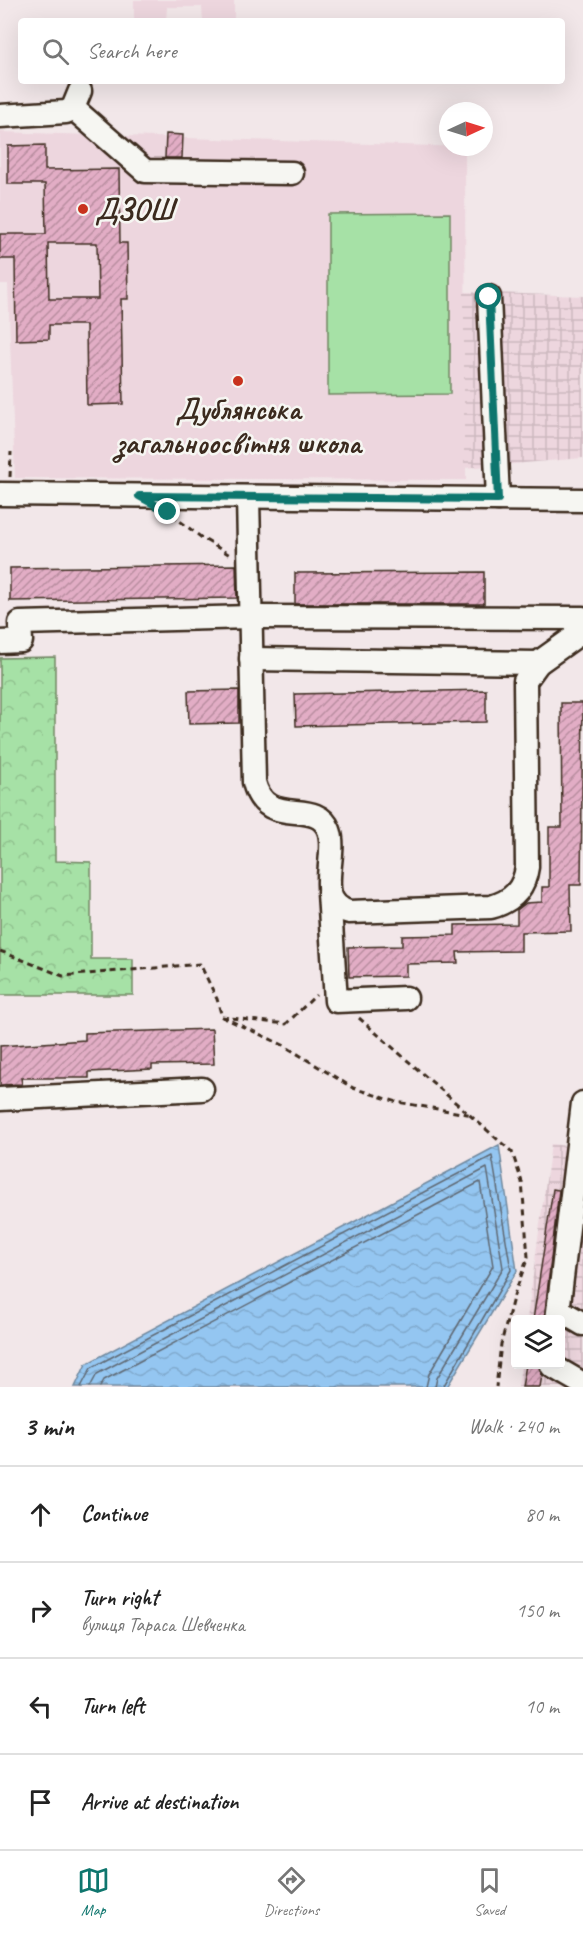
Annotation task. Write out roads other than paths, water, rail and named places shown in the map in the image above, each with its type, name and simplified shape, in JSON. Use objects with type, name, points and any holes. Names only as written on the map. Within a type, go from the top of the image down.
[{"type":"street","points":[[0,116],[59,114],[76,99],[145,171],[292,173]]},
{"type":"street","points":[[489,297],[498,499]]},
{"type":"street","points":[[5,487],[248,497],[583,500]]},
{"type":"street","points":[[248,497],[256,792],[269,807],[278,811],[312,814],[325,822],[331,836],[329,893],[336,1001],[406,998]]},
{"type":"street","points":[[0,642],[21,640],[20,623],[251,617],[583,618]]},
{"type":"street","points":[[329,893],[336,906],[349,912],[491,907],[512,898],[525,878],[527,867],[525,681],[538,663],[583,631]]},
{"type":"street","points":[[251,659],[538,663]]},
{"type":"street","points":[[0,1099],[202,1089]]},
{"type":"street","points":[[558,1315],[574,1261],[583,1103]]},
{"type":"street","points":[[565,1318],[583,1324]]},
{"type":"street","points":[[551,1372],[583,1384]]},
{"type":"water","points":[[499,1145],[517,1271],[447,1387],[75,1387],[86,1364]]},
{"type":"place","name":"ДЗОШ","points":[[83,209]]},
{"type":"place","name":"Дублянська загальноосвітня школа","points":[[238,381]]}]
